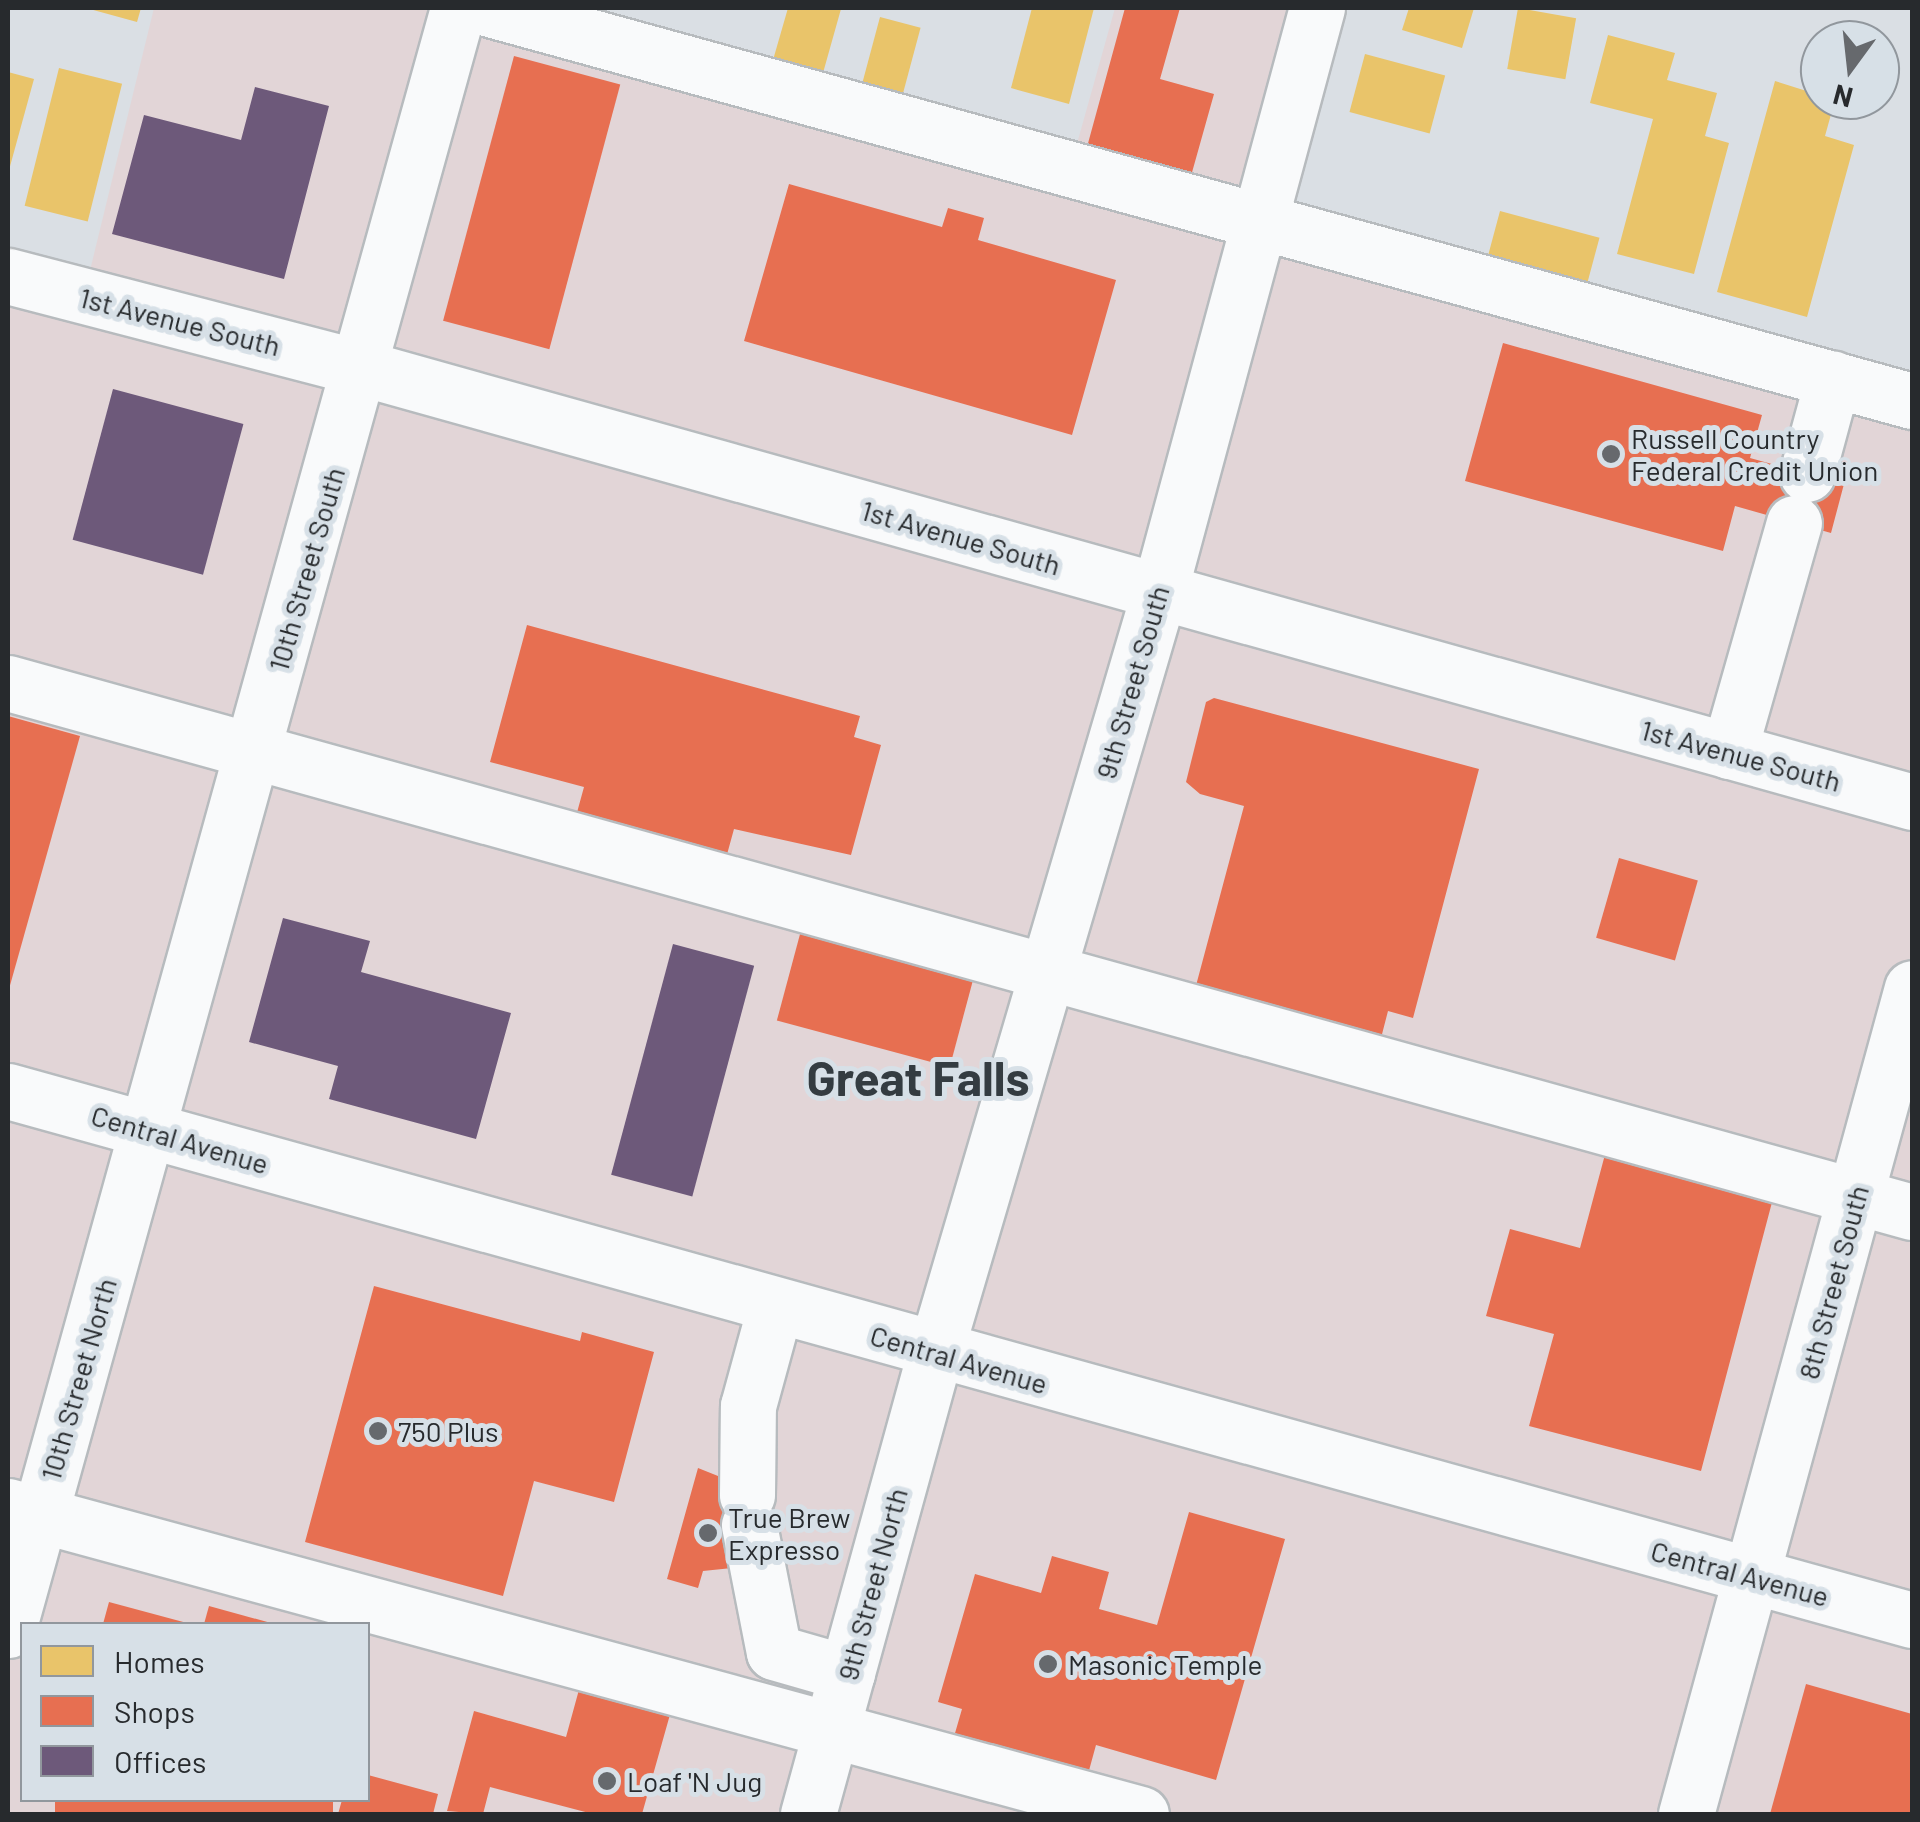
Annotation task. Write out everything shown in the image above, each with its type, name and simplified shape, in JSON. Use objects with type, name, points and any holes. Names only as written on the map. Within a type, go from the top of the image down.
[{"type":"street","name":"10th Street South","points":[[149,1129],[362,368],[458,8]]},
{"type":"street","points":[[486,8],[1259,217],[1912,401]]},
{"type":"street","name":"9th Street South","points":[[935,1353],[1158,593],[1317,8]]},
{"type":"street","name":"1st Avenue South","points":[[8,276],[362,368],[1912,802]]},
{"type":"street","points":[[1729,751],[1833,378]]},
{"type":"street","points":[[8,683],[1046,975],[1912,1212]]},
{"type":"street","name":"8th Street South","points":[[1686,1814],[1912,988]]},
{"type":"street","name":"Central Avenue","points":[[8,1091],[935,1353],[1912,1620]]},
{"type":"street","name":"10th Street North","points":[[8,1630],[24,1510],[149,1129]]},
{"type":"street","points":[[775,1307],[748,1406],[748,1510],[774,1652],[847,1673]]},
{"type":"street","name":"9th Street North","points":[[808,1814],[935,1353]]},
{"type":"street","points":[[24,1510],[1141,1814]]},
{"type":"shaded area","points":[[154,8],[486,8],[1071,165],[1115,8],[1317,8],[1259,216],[1912,401],[1912,1814],[8,1814],[8,286],[84,295]]},
{"type":"building: Homes","points":[[86,8],[141,8],[137,22]]},
{"type":"building: Homes","points":[[788,8],[841,9],[821,80],[771,67]]},
{"type":"building: Homes","points":[[1032,8],[1094,8],[1069,104],[1011,88]]},
{"type":"building: Homes","points":[[1409,8],[1474,8],[1462,48],[1402,30]]},
{"type":"building: Homes","points":[[1518,8],[1576,18],[1565,79],[1507,69]]},
{"type":"building: Homes","points":[[880,17],[921,28],[899,107],[859,96]]},
{"type":"building: Homes","points":[[1608,35],[1675,53],[1667,80],[1717,93],[1705,136],[1729,143],[1694,274],[1617,254],[1653,119],[1590,103]]},
{"type":"building: Homes","points":[[1365,54],[1445,75],[1430,133],[1349,112]]},
{"type":"building: Homes","points":[[59,68],[122,84],[88,222],[25,206]]},
{"type":"building: Homes","points":[[8,72],[34,79],[9,170],[8,170]]},
{"type":"building: Homes","points":[[1775,81],[1800,89],[1800,120],[1829,120],[1825,136],[1854,145],[1807,317],[1717,292]]},
{"type":"building: Homes","points":[[1500,211],[1599,238],[1587,283],[1488,256]]},
{"type":"building: Shops","points":[[1125,8],[1180,8],[1160,79],[1214,94],[1191,176],[1087,147]]},
{"type":"building: Shops","points":[[514,56],[620,84],[549,349],[443,321]]},
{"type":"building: Shops","points":[[789,184],[942,227],[948,208],[984,218],[978,240],[1116,280],[1072,435],[744,341]]},
{"type":"building: Shops","points":[[1503,343],[1762,415],[1750,458],[1844,484],[1831,533],[1735,506],[1723,551],[1465,481]]},
{"type":"building: Shops","points":[[527,625],[860,716],[854,737],[881,745],[851,855],[734,829],[723,869],[573,827],[584,787],[490,762]]},
{"type":"building: Shops","points":[[1214,698],[1479,769],[1413,1018],[1388,1011],[1380,1042],[1194,993],[1244,806],[1200,794],[1186,782],[1206,702]]},
{"type":"building: Shops","points":[[8,716],[80,736],[9,989],[8,989]]},
{"type":"building: Shops","points":[[1619,858],[1698,881],[1675,960],[1596,938]]},
{"type":"building: Shops","points":[[803,923],[976,969],[950,1067],[777,1021]]},
{"type":"building: Shops","points":[[1607,1147],[1775,1191],[1701,1471],[1529,1426],[1554,1334],[1486,1316],[1510,1229],[1580,1248]]},
{"type":"building: Shops","points":[[374,1286],[580,1341],[582,1332],[654,1352],[614,1502],[534,1481],[503,1596],[305,1542]]},
{"type":"building: Shops","points":[[698,1468],[763,1494],[732,1568],[703,1571],[698,1588],[667,1579]]},
{"type":"building: Shops","points":[[1189,1512],[1285,1539],[1216,1780],[1096,1745],[1085,1785],[951,1747],[962,1709],[938,1702],[975,1574],[1041,1593],[1052,1556],[1109,1572],[1099,1609],[1157,1625]]},
{"type":"building: Shops","points":[[109,1602],[183,1622],[104,1622]]},
{"type":"building: Shops","points":[[209,1606],[267,1622],[205,1622]]},
{"type":"building: Shops","points":[[1806,1684],[1912,1714],[1912,1814],[1770,1814]]},
{"type":"building: Shops","points":[[580,1686],[671,1711],[642,1814],[593,1814],[490,1787],[483,1814],[447,1811],[474,1711],[566,1737]]},
{"type":"building: Shops","points":[[370,1776],[438,1794],[433,1814],[338,1814],[341,1802],[370,1802]]},
{"type":"building: Shops","points":[[55,1802],[333,1802],[333,1814],[55,1814]]},
{"type":"building: Offices","points":[[255,87],[329,106],[284,279],[112,234],[144,115],[241,140]]},
{"type":"building: Offices","points":[[113,389],[243,424],[203,575],[73,540]]},
{"type":"building: Offices","points":[[283,918],[370,941],[361,972],[511,1013],[476,1139],[329,1099],[338,1066],[249,1042]]},
{"type":"building: Offices","points":[[673,944],[754,966],[692,1197],[611,1175]]},
{"type":"place","name":"Russell Country Federal Credit Union","points":[[1611,454]]},
{"type":"place","name":"750 Plus","points":[[378,1431]]},
{"type":"place","name":"True Brew Expresso","points":[[708,1533]]},
{"type":"place","name":"Masonic Temple","points":[[1048,1664]]},
{"type":"place","name":"Loaf 'N Jug","points":[[607,1781]]},
{"type":"district","name":"Great Falls","points":[[918,1078]]}]
